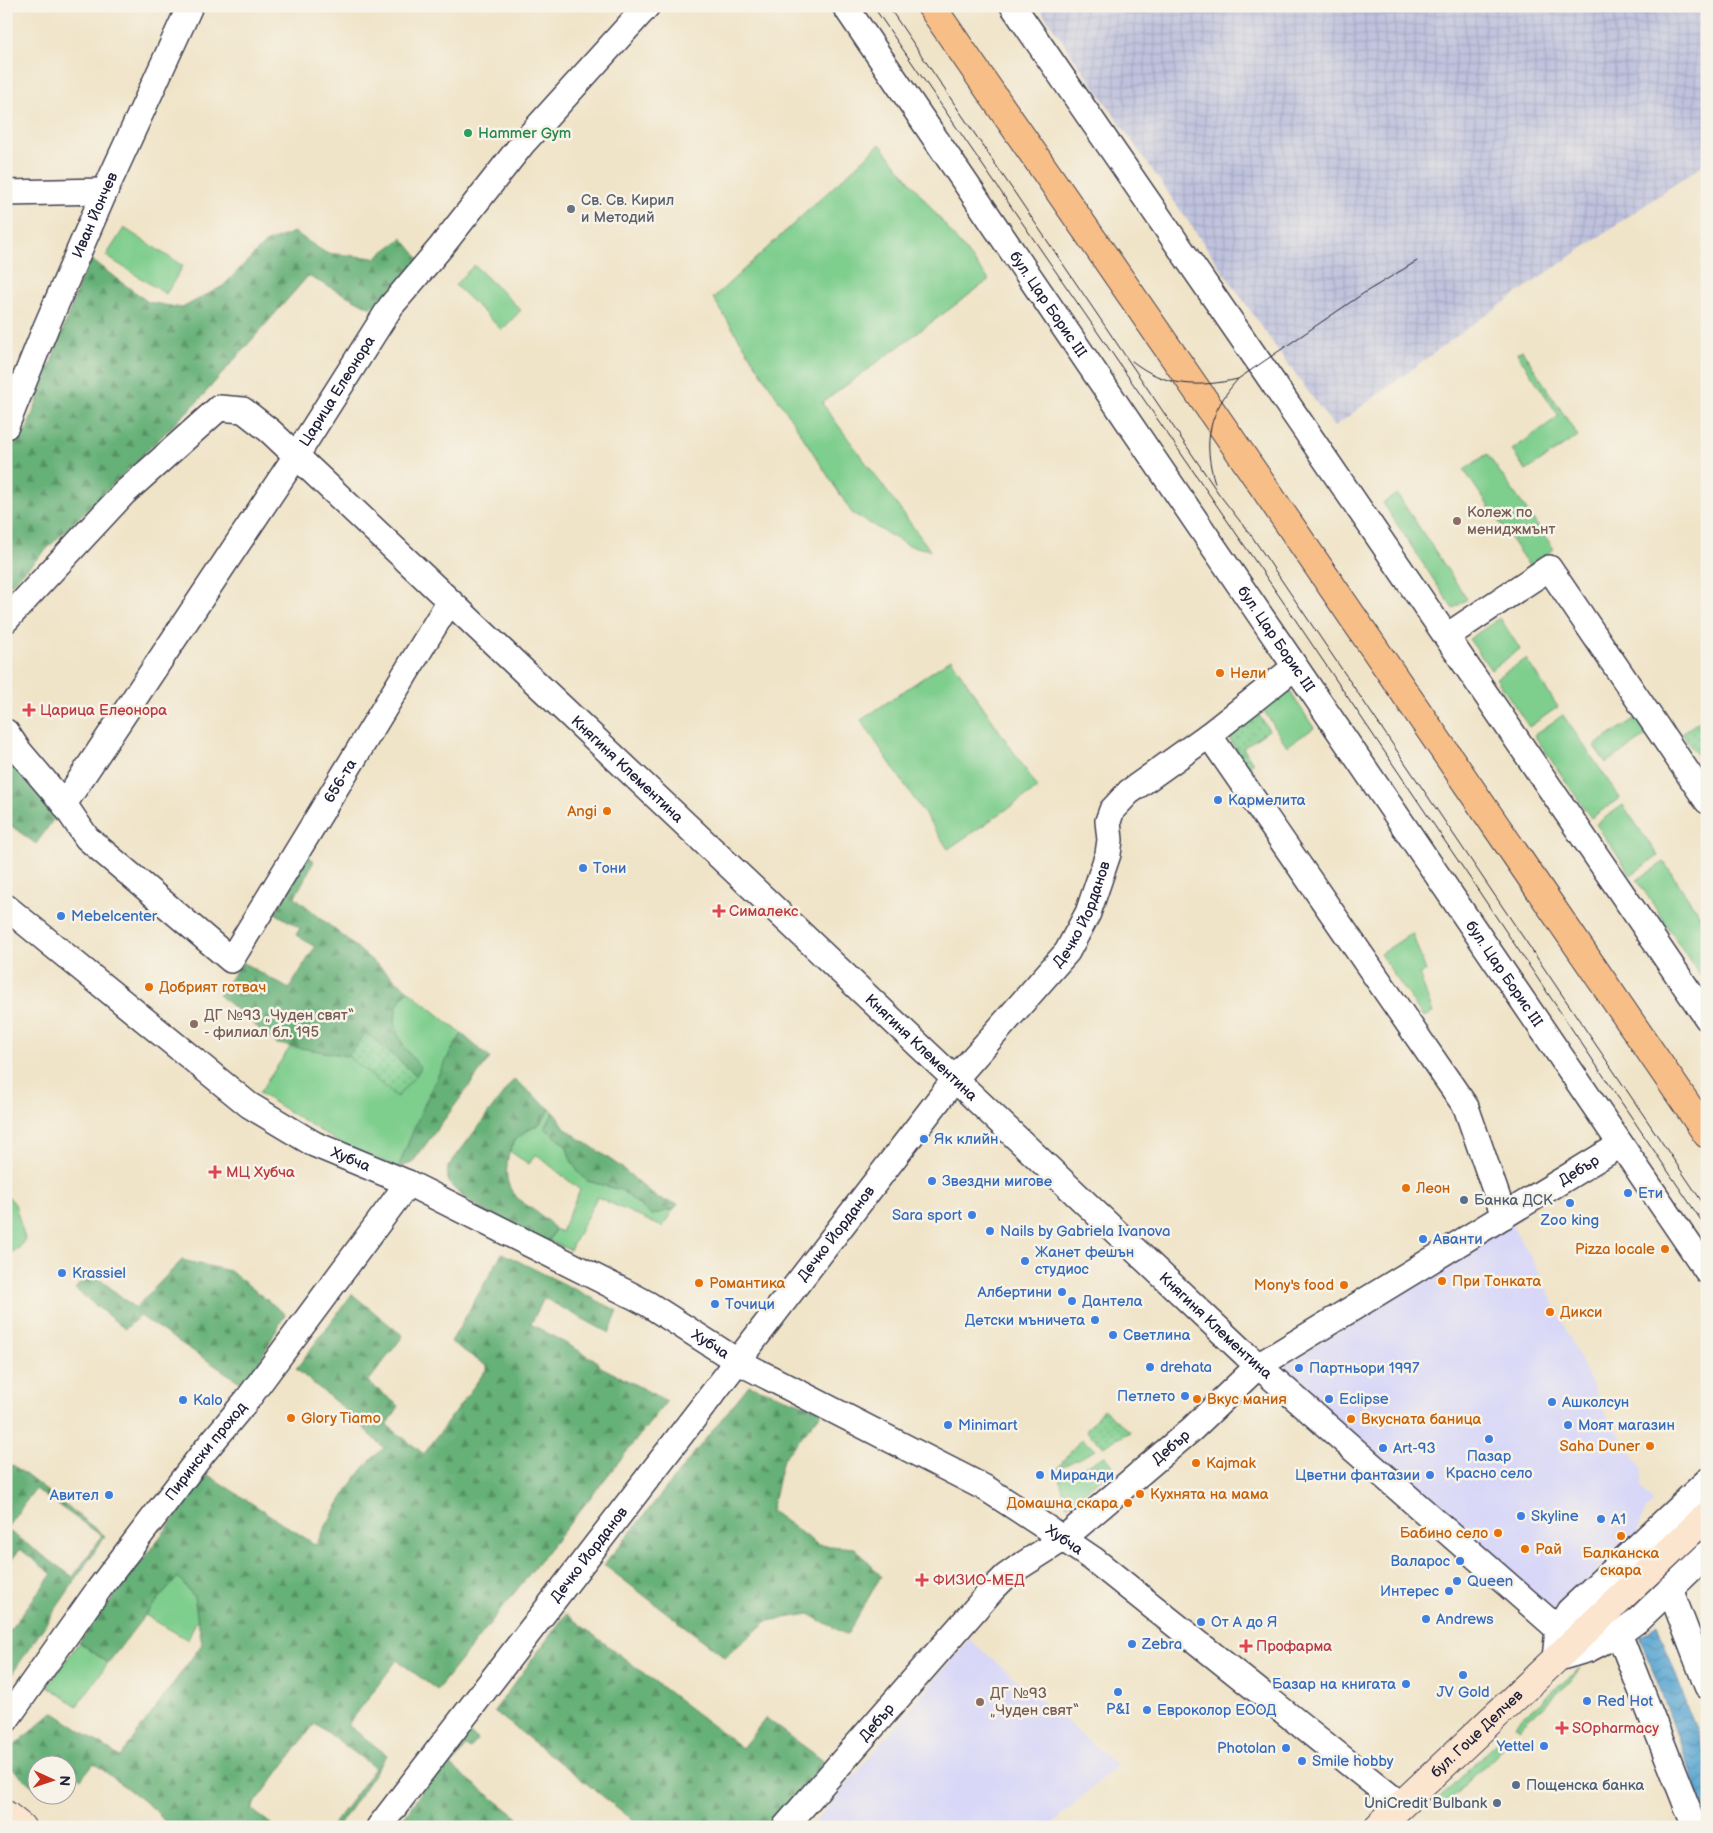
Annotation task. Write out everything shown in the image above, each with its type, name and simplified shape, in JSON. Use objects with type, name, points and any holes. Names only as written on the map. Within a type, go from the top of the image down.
[{"type":"main road","points":[[931,6],[1226,432],[1707,1134]]},
{"type":"street","name":"Иван Йончев","points":[[6,426],[46,327],[105,191],[190,6]]},
{"type":"street","name":"Царица Елеонора","points":[[64,804],[296,456],[391,306],[441,247],[523,143],[647,6]]},
{"type":"street","name":"бул. Цар Борис III","points":[[845,6],[1707,1271]]},
{"type":"street","points":[[1013,6],[1447,636],[1707,1018]]},
{"type":"street","points":[[6,193],[105,191]]},
{"type":"street","name":"Княгиня Клементина","points":[[6,620],[124,493],[218,408],[243,410],[270,431],[1258,1366],[1558,1628]]},
{"type":"street","points":[[1447,636],[1549,568],[1707,801]]},
{"type":"street","name":"656-та","points":[[64,804],[87,838],[231,960],[449,602]]},
{"type":"street","name":"Дечко Йорданов","points":[[379,1827],[954,1080],[1067,952],[1088,913],[1108,854],[1110,840],[1108,821],[1112,810],[1129,792],[1209,735],[1295,667]]},
{"type":"street","points":[[1209,735],[1466,1107],[1504,1216]]},
{"type":"street","points":[[8,738],[64,804]]},
{"type":"street","name":"Хубча","points":[[7,910],[249,1104],[314,1144],[408,1183],[648,1304],[737,1361],[986,1489],[1101,1566],[1401,1805]]},
{"type":"street","name":"Дебър","points":[[785,1827],[1005,1577],[1063,1539],[1192,1429],[1258,1366],[1620,1145]]},
{"type":"street","name":"Пирински проход","points":[[6,1720],[99,1589],[203,1453],[247,1400],[408,1183]]},
{"type":"street","points":[[1554,1660],[1558,1628],[1569,1611],[1707,1481]]},
{"type":"street","name":"бул. Гоце Делчев","points":[[1378,1827],[1707,1516]]},
{"type":"street","name":"бул. Гоце Делчев","points":[[1554,1660],[1589,1649],[1619,1634],[1638,1620],[1707,1554]]},
{"type":"street","points":[[1670,1589],[1707,1686]]},
{"type":"street","points":[[1619,1634],[1695,1827]]},
{"type":"street","points":[[6,1815],[21,1827]]},
{"type":"shaded area","points":[[1038,6],[1707,6],[1707,162],[1469,327],[1334,427],[1275,346]]},
{"type":"shaded area","name":"Пазар Красно село","points":[[1507,1217],[1536,1265],[1603,1409],[1642,1469],[1641,1488],[1654,1502],[1645,1511],[1636,1538],[1551,1611],[1278,1371]]},
{"type":"shaded area","name":"ДГ №93 „Чуден свят“","points":[[969,1639],[1117,1765],[1049,1827],[811,1827]]},
{"type":"green space","points":[[880,144],[989,280],[822,403],[930,550],[907,545],[852,513],[713,298]]},
{"type":"green space","points":[[124,228],[183,266],[166,294],[106,256]]},
{"type":"green space","points":[[294,232],[326,253],[375,258],[402,238],[420,260],[371,308],[308,276],[199,400],[6,589],[6,444],[27,429],[89,258],[148,302],[182,308],[223,286],[265,243]]},
{"type":"green space","points":[[474,265],[521,310],[502,330],[455,285]]},
{"type":"green space","points":[[1522,350],[1578,436],[1526,471],[1512,450],[1559,416],[1517,353]]},
{"type":"green space","points":[[1487,454],[1554,549],[1529,566],[1464,470]]},
{"type":"green space","points":[[1397,494],[1467,599],[1453,609],[1383,503]]},
{"type":"green space","points":[[1500,618],[1520,649],[1491,670],[1469,639]]},
{"type":"green space","points":[[951,659],[1038,788],[948,849],[861,720]]},
{"type":"green space","points":[[1526,659],[1558,707],[1529,727],[1496,678]]},
{"type":"green space","points":[[1289,690],[1314,728],[1287,746],[1262,708]]},
{"type":"green space","points":[[1257,712],[1269,730],[1243,748],[1253,763],[1248,767],[1225,733]]},
{"type":"green space","points":[[1563,715],[1620,798],[1591,818],[1534,735]]},
{"type":"green space","points":[[1707,716],[1707,770],[1682,733]]},
{"type":"green space","points":[[1637,717],[1649,734],[1606,763],[1594,746]]},
{"type":"green space","points":[[9,754],[58,813],[36,844],[6,822],[6,758]]},
{"type":"green space","points":[[1623,805],[1658,856],[1631,875],[1596,824]]},
{"type":"green space","points":[[308,856],[314,861],[295,897],[408,990],[398,1005],[395,1019],[401,1042],[421,1068],[416,1075],[366,1033],[348,1056],[277,1044],[219,995],[242,962],[289,989],[315,947],[296,935],[300,928],[275,913]]},
{"type":"green space","points":[[1664,862],[1707,926],[1707,976],[1702,979],[1637,880]]},
{"type":"green space","points":[[1412,933],[1426,971],[1419,974],[1433,1013],[1423,1017],[1380,954]]},
{"type":"green space","points":[[408,990],[462,1034],[434,1083],[398,1168],[343,1145],[259,1093],[291,1046],[348,1056],[397,1097],[420,1068],[401,1042],[396,1027],[397,1008]]},
{"type":"green space","points":[[366,1033],[416,1075],[397,1097],[348,1056]]},
{"type":"green space","points":[[462,1034],[490,1058],[412,1163],[398,1168],[434,1083]]},
{"type":"green space","points":[[514,1079],[550,1109],[540,1123],[516,1140],[512,1146],[507,1165],[507,1178],[510,1188],[515,1195],[555,1229],[548,1242],[482,1209],[459,1193],[448,1179],[448,1167]]},
{"type":"green space","points":[[550,1109],[554,1112],[545,1128],[566,1145],[571,1160],[587,1181],[621,1190],[651,1215],[674,1209],[662,1227],[597,1197],[570,1250],[549,1241],[555,1229],[561,1232],[580,1190],[536,1154],[529,1164],[509,1151],[517,1138],[540,1124]]},
{"type":"green space","points":[[554,1112],[566,1129],[621,1167],[658,1199],[678,1204],[674,1209],[651,1215],[621,1190],[587,1181],[578,1172],[571,1160],[566,1145],[545,1128]]},
{"type":"green space","points":[[6,1194],[15,1204],[25,1239],[19,1248],[6,1256]]},
{"type":"green space","points":[[502,1253],[618,1311],[609,1333],[544,1298],[531,1324],[594,1359],[601,1367],[667,1401],[437,1690],[397,1660],[348,1725],[387,1755],[338,1827],[331,1827],[375,1768],[315,1723],[251,1809],[275,1827],[169,1827],[155,1810],[94,1763],[81,1779],[78,1776],[78,1756],[28,1756],[28,1782],[8,1765],[13,1747],[53,1712],[120,1757],[202,1644],[194,1597],[178,1577],[145,1615],[108,1663],[79,1642],[208,1475],[316,1545],[337,1506],[355,1480],[384,1448],[342,1407],[296,1369],[352,1294],[403,1336],[368,1382],[399,1406],[387,1425],[424,1454],[488,1367],[451,1342]]},
{"type":"green space","points":[[182,1260],[230,1271],[285,1314],[246,1386],[140,1316],[125,1329],[75,1289],[90,1271],[135,1308]]},
{"type":"green space","points":[[749,1385],[823,1411],[783,1459],[771,1511],[818,1545],[855,1548],[881,1576],[847,1635],[809,1614],[767,1621],[725,1657],[604,1565]]},
{"type":"green space","points":[[1103,1409],[1131,1432],[1103,1446],[1086,1431]]},
{"type":"green space","points":[[1081,1439],[1096,1450],[1057,1469]]},
{"type":"green space","points":[[1105,1456],[1115,1467],[1067,1506],[1060,1479]]},
{"type":"green space","points":[[13,1465],[105,1536],[6,1683],[6,1635],[52,1574],[20,1549],[6,1567],[6,1529],[6,1468]],"holes":[[[35,1489],[102,1536],[73,1577],[6,1529]]]},
{"type":"green space","points":[[178,1576],[194,1597],[198,1617],[188,1640],[145,1615]]},
{"type":"green space","points":[[566,1614],[742,1748],[766,1718],[825,1762],[767,1827],[642,1827],[494,1711]]},
{"type":"green space","points":[[79,1642],[108,1663],[77,1706],[48,1686]]},
{"type":"green space","points":[[1581,1667],[1569,1683],[1519,1728],[1515,1724]]},
{"type":"green space","points":[[464,1731],[478,1739],[470,1749],[466,1746],[451,1766],[530,1827],[397,1827]]},
{"type":"green space","points":[[1504,1735],[1510,1741],[1441,1808],[1436,1802]]},
{"type":"water","points":[[1657,1624],[1707,1759],[1707,1816],[1640,1636]]},
{"type":"tram line","points":[[873,6],[1284,603],[1707,1229]]},
{"type":"tram line","points":[[888,6],[1219,494],[1253,538],[1707,1209]]},
{"type":"tram line","points":[[1132,361],[1144,370],[1157,376],[1182,383],[1209,384],[1238,379],[1364,293],[1417,261]]},
{"type":"tram line","points":[[1215,483],[1209,454],[1211,428],[1220,403],[1238,379]]},
{"type":"place","name":"Hammer Gym","points":[[468,133]]},
{"type":"place","name":"Св. Св. Кирил и Методий","points":[[571,209]]},
{"type":"place","name":"Колеж по мениджмънт","points":[[1457,521]]},
{"type":"place","name":"Нели","points":[[1220,673]]},
{"type":"place","name":"Царица Елеонора","points":[[29,710]]},
{"type":"place","name":"Кармелита","points":[[1218,800]]},
{"type":"place","name":"Angi","points":[[607,811]]},
{"type":"place","name":"Тони","points":[[583,868]]},
{"type":"place","name":"Сималекс","points":[[719,911]]},
{"type":"place","name":"Mebelcenter","points":[[61,916]]},
{"type":"place","name":"Добрият готвач","points":[[149,987]]},
{"type":"place","name":"ДГ №93 „Чуден свят“ - филиал бл. 195","points":[[194,1024]]},
{"type":"place","name":"Як клийн","points":[[924,1139]]},
{"type":"place","name":"МЦ Хубча","points":[[215,1172]]},
{"type":"place","name":"Звездни мигове","points":[[932,1181]]},
{"type":"place","name":"Леон","points":[[1406,1188]]},
{"type":"place","name":"Ети","points":[[1628,1193]]},
{"type":"place","name":"Банка ДСК","points":[[1464,1200]]},
{"type":"place","name":"Zoo king","points":[[1570,1203]]},
{"type":"place","name":"Sara sport","points":[[972,1215]]},
{"type":"place","name":"Nails by Gabriela Ivanova","points":[[990,1231]]},
{"type":"place","name":"Аванти","points":[[1423,1239]]},
{"type":"place","name":"Pizza locale","points":[[1665,1249]]},
{"type":"place","name":"Жанет фешън студиос","points":[[1025,1261]]},
{"type":"place","name":"Krassiel","points":[[62,1273]]},
{"type":"place","name":"При Тонката","points":[[1442,1281]]},
{"type":"place","name":"Романтика","points":[[699,1283]]},
{"type":"place","name":"Mony's food","points":[[1344,1285]]},
{"type":"place","name":"Албертини","points":[[1062,1292]]},
{"type":"place","name":"Дантела","points":[[1072,1301]]},
{"type":"place","name":"Точици","points":[[715,1304]]},
{"type":"place","name":"Дикси","points":[[1550,1312]]},
{"type":"place","name":"Детски мъничета","points":[[1095,1320]]},
{"type":"place","name":"Светлина","points":[[1113,1335]]},
{"type":"place","name":"drehata","points":[[1150,1367]]},
{"type":"place","name":"Партньори 1997","points":[[1299,1368]]},
{"type":"place","name":"Петлето","points":[[1185,1396]]},
{"type":"place","name":"Вкус мания","points":[[1197,1399]]},
{"type":"place","name":"Eclipse","points":[[1329,1399]]},
{"type":"place","name":"Kalo","points":[[183,1400]]},
{"type":"place","name":"Ашколсун","points":[[1552,1402]]},
{"type":"place","name":"Glory Tiamo","points":[[291,1418]]},
{"type":"place","name":"Вкусната баница","points":[[1351,1419]]},
{"type":"place","name":"Minimart","points":[[948,1425]]},
{"type":"place","name":"Моят магазин","points":[[1568,1425]]},
{"type":"place","name":"Пазар Красно село","points":[[1489,1439]]},
{"type":"place","name":"Saha Duner","points":[[1650,1446]]},
{"type":"place","name":"Art-93","points":[[1383,1448]]},
{"type":"place","name":"Kajmak","points":[[1196,1463]]},
{"type":"place","name":"Миранди","points":[[1040,1475]]},
{"type":"place","name":"Цветни фантазии","points":[[1430,1475]]},
{"type":"place","name":"Кухнята на мама","points":[[1140,1494]]},
{"type":"place","name":"Авител","points":[[109,1495]]},
{"type":"place","name":"Домашна скара","points":[[1128,1503]]},
{"type":"place","name":"Skyline","points":[[1521,1516]]},
{"type":"place","name":"A1","points":[[1601,1519]]},
{"type":"place","name":"Бабино село","points":[[1498,1533]]},
{"type":"place","name":"Балканска скара","points":[[1621,1536]]},
{"type":"place","name":"Рай","points":[[1525,1549]]},
{"type":"place","name":"Валарос","points":[[1460,1561]]},
{"type":"place","name":"ФИЗИО-МЕД","points":[[922,1580]]},
{"type":"place","name":"Queen","points":[[1457,1581]]},
{"type":"place","name":"Интерес","points":[[1449,1591]]},
{"type":"place","name":"Andrews","points":[[1426,1619]]},
{"type":"place","name":"От А до Я","points":[[1201,1622]]},
{"type":"place","name":"Zebra","points":[[1132,1644]]},
{"type":"place","name":"Профарма","points":[[1246,1646]]},
{"type":"place","name":"JV Gold","points":[[1463,1675]]},
{"type":"place","name":"Базар на книгата","points":[[1406,1684]]},
{"type":"place","name":"P&I","points":[[1118,1692]]},
{"type":"place","name":"Red Hot","points":[[1587,1701]]},
{"type":"place","name":"ДГ №93 „Чуден свят“","points":[[980,1702]]},
{"type":"place","name":"Евроколор ЕООД","points":[[1147,1710]]},
{"type":"place","name":"SOpharmacy","points":[[1562,1728]]},
{"type":"place","name":"Yettel","points":[[1544,1746]]},
{"type":"place","name":"Photolan","points":[[1286,1748]]},
{"type":"place","name":"Smile hobby","points":[[1302,1761]]},
{"type":"place","name":"Пощенска банка","points":[[1516,1785]]},
{"type":"place","name":"UniCredit Bulbank","points":[[1497,1803]]}]
